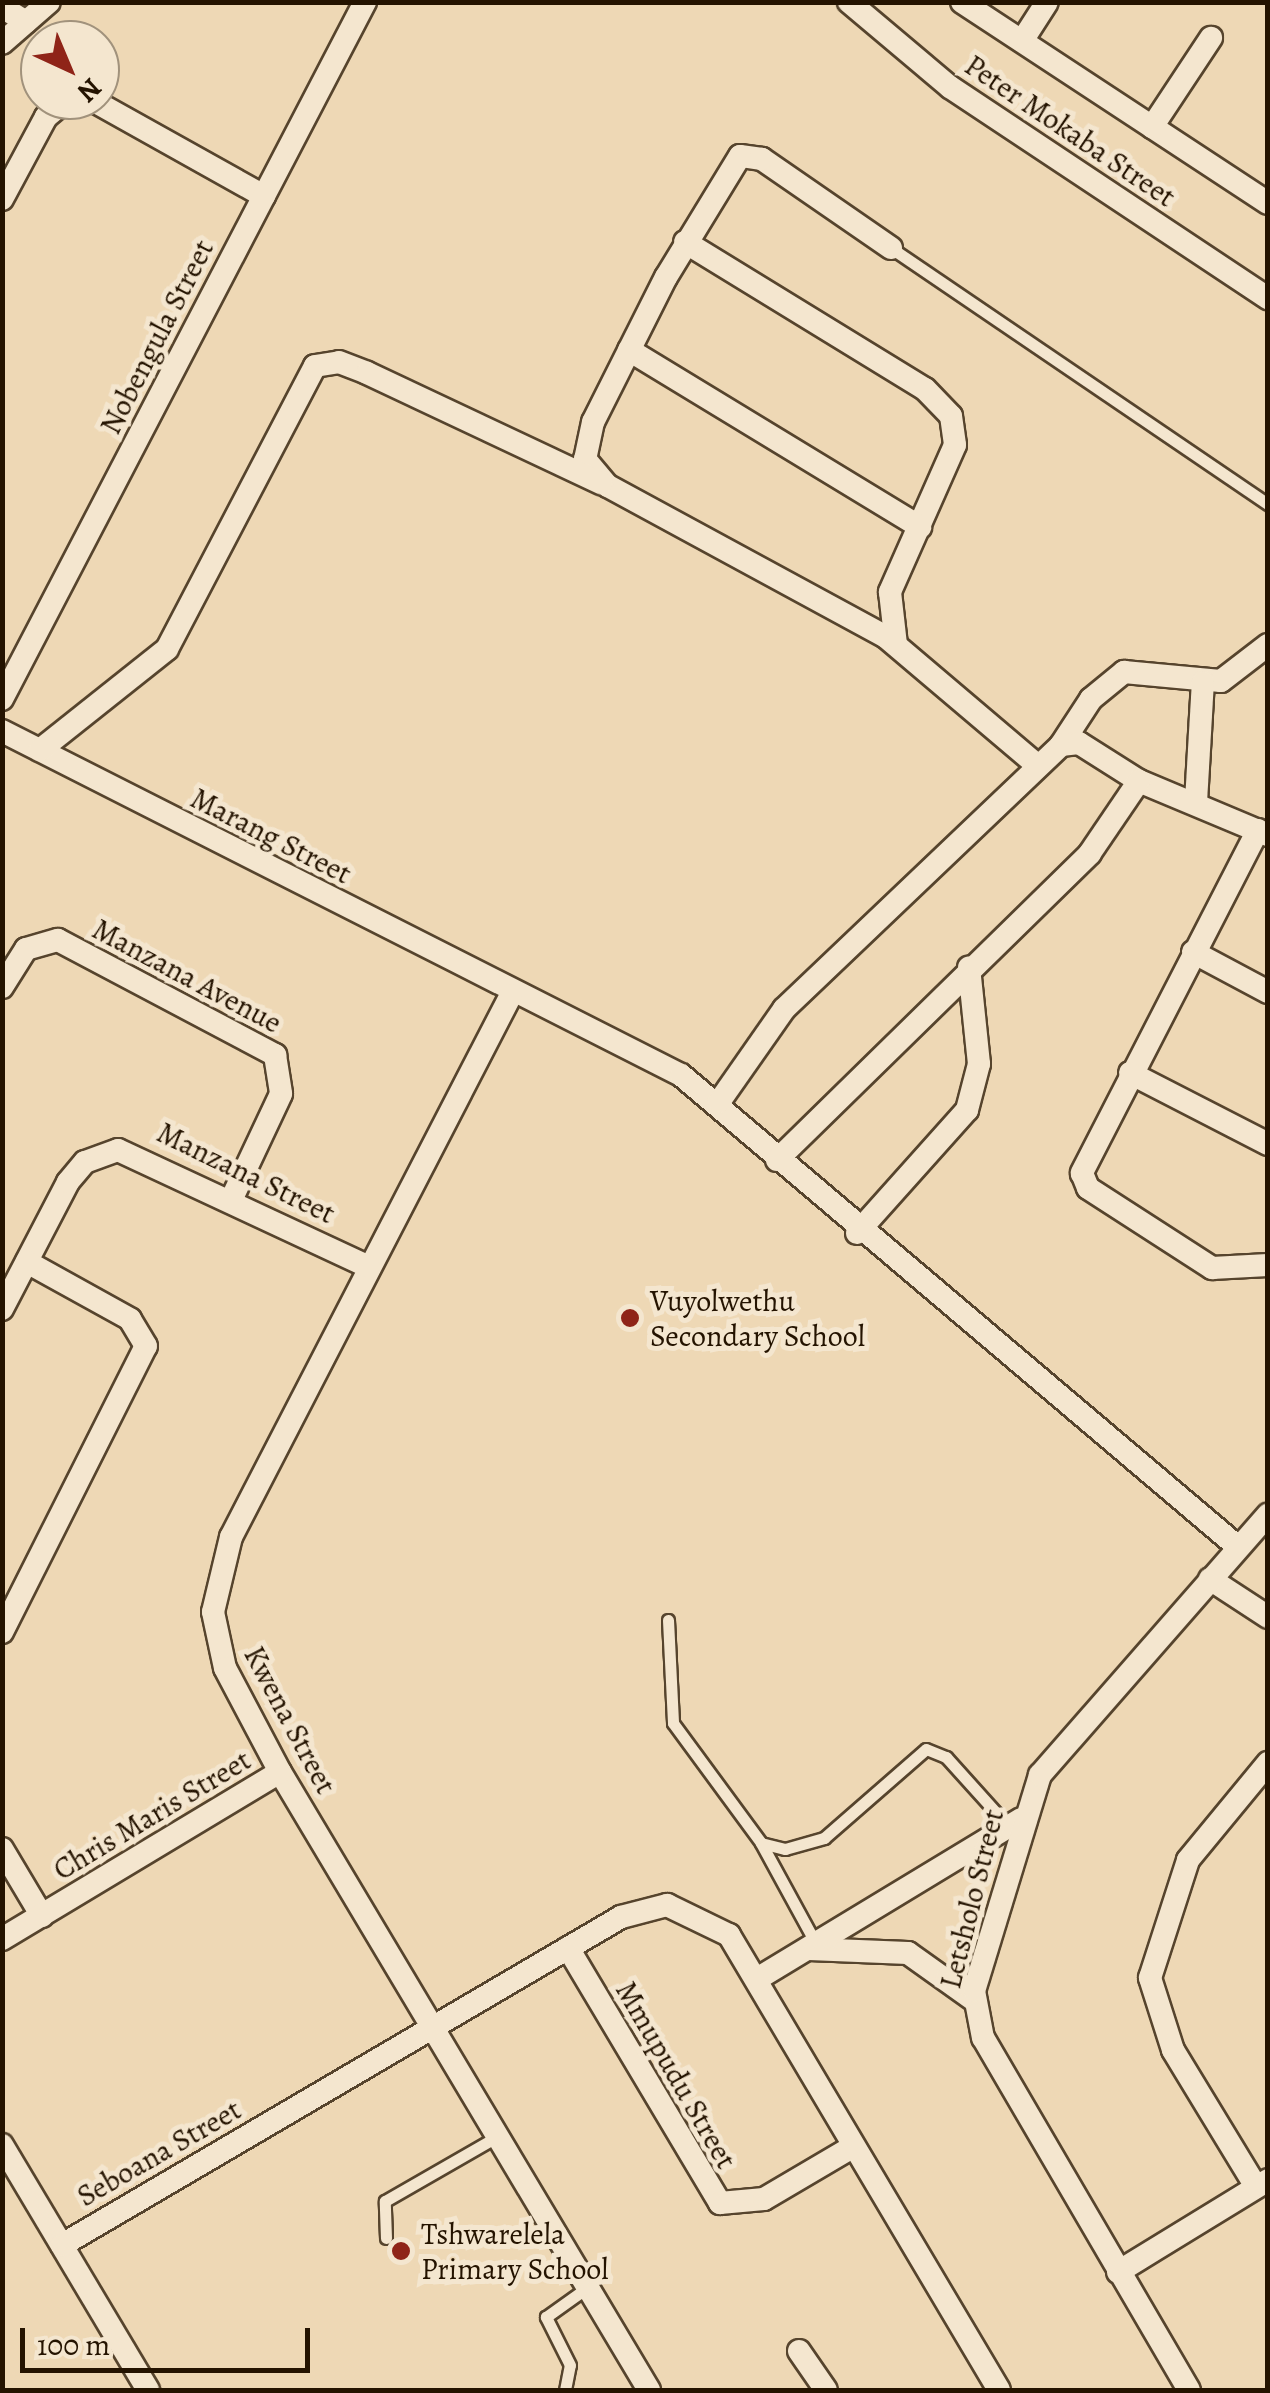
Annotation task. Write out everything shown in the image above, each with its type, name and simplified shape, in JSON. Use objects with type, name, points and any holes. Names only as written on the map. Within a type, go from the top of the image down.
[{"type":"street","points":[[28,20],[49,2]]},
{"type":"street","name":"Nobengula Street","points":[[2,700],[365,2]]},
{"type":"street","name":"Peter Mokaba Street","points":[[849,2],[950,87],[1268,298]]},
{"type":"street","points":[[962,2],[1268,203]]},
{"type":"street","points":[[1022,41],[1047,2]]},
{"type":"street","points":[[1152,126],[1211,38]]},
{"type":"street","points":[[120,116],[264,196]]},
{"type":"street","points":[[2,199],[44,120]]},
{"type":"street","points":[[608,486],[585,460],[586,438],[685,242],[722,178],[750,154],[891,248]]},
{"type":"street","points":[[685,242],[945,406],[955,445],[887,605],[896,645]]},
{"type":"street","points":[[629,350],[920,527]]},
{"type":"street","points":[[40,750],[167,649],[314,366],[339,362],[608,486],[896,645],[1036,764]]},
{"type":"street","points":[[718,1102],[784,1010],[1036,764],[1062,744],[1091,699],[1124,672],[1203,682],[1232,676],[1268,645]]},
{"type":"street","points":[[1196,802],[1203,682]]},
{"type":"street","name":"Marang Street","points":[[2,731],[511,995],[616,1039],[718,1102],[857,1233],[1238,1547]]},
{"type":"street","points":[[1062,744],[1079,743],[1139,780],[1262,832],[1130,1073],[1083,1181],[1212,1268],[1268,1265]]},
{"type":"street","points":[[777,1160],[1106,836],[1139,780]]},
{"type":"street","name":"Manzana Avenue","points":[[2,988],[26,949],[58,940],[275,1055],[281,1094],[232,1198]]},
{"type":"street","points":[[1193,952],[1268,992]]},
{"type":"street","points":[[857,1233],[966,1110],[979,1064],[969,968]]},
{"type":"street","name":"Kwena Street","points":[[511,995],[231,1537],[215,1586],[225,1668],[280,1772],[649,2390]]},
{"type":"street","points":[[1130,1073],[1268,1144]]},
{"type":"street","name":"Manzana Street","points":[[2,1309],[68,1182],[100,1153],[133,1150],[369,1268]]},
{"type":"street","points":[[2,1632],[146,1346],[130,1318],[27,1262]]},
{"type":"street","name":"Letsholo Street","points":[[1189,2390],[982,2038],[974,2000],[1015,1823],[1050,1758],[1268,1514]]},
{"type":"street","points":[[1210,1579],[1268,1617]]},
{"type":"street","points":[[1118,2272],[1261,2183],[1174,2050],[1150,1978],[1188,1860],[1268,1763]]},
{"type":"street","name":"Chris Maris Street","points":[[2,1939],[280,1772]]},
{"type":"street","points":[[757,1979],[1015,1823]]},
{"type":"street","points":[[2,1849],[42,1916]]},
{"type":"street","points":[[433,2027],[636,1910],[667,1904],[721,1926],[757,1979],[993,2389]]},
{"type":"street","points":[[811,1946],[908,1953],[974,2000]]},
{"type":"street","name":"Mmupudu Street","points":[[568,1948],[720,2203],[764,2200],[854,2146]]},
{"type":"street","name":"Seboana Street","points":[[148,2390],[62,2245],[433,2027]]},
{"type":"street","points":[[2,2145],[62,2245]]},
{"type":"street","points":[[799,2351],[826,2390]]},
{"type":"lane","points":[[891,248],[1268,504]]},
{"type":"lane","points":[[668,1620],[673,1722],[762,1842],[811,1946]]},
{"type":"lane","points":[[762,1842],[785,1849],[824,1838],[926,1749],[946,1757],[1015,1823]]},
{"type":"lane","points":[[386,2238],[386,2201],[498,2136]]},
{"type":"lane","points":[[565,2390],[570,2366],[546,2317],[588,2287]]},
{"type":"place","name":"Vuyolwethu Secondary School","points":[[630,1318]]},
{"type":"place","name":"Tshwarelela Primary School","points":[[401,2251]]}]
